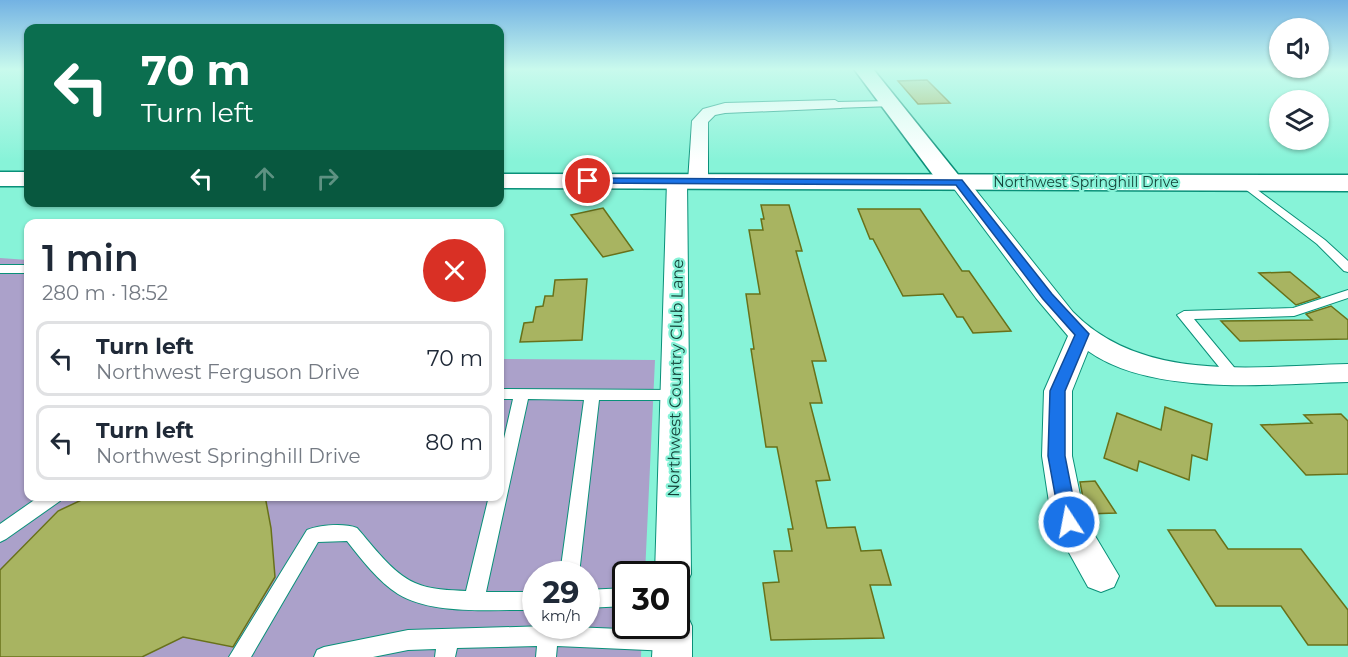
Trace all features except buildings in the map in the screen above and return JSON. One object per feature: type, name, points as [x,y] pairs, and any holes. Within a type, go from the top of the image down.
[{"type":"main road","points":[[887,100],[955,182]]},
{"type":"main road","points":[[0,179],[24,179]]},
{"type":"main road","name":"Northwest Springhill Drive","points":[[504,181],[1348,183]]},
{"type":"street","name":"Northwest Country Club Lane","points":[[673,561],[675,395],[688,181],[700,121],[709,112],[740,107],[835,105]]},
{"type":"street","points":[[955,182],[1047,296],[1082,334],[1101,347],[1130,360],[1162,370],[1196,374],[1348,373]]},
{"type":"street","points":[[1082,334],[1058,391],[1057,456],[1069,522],[1101,576]]},
{"type":"lane","points":[[835,105],[890,104]]},
{"type":"lane","points":[[1244,183],[1321,242],[1348,268]]},
{"type":"lane","points":[[0,269],[24,269]]},
{"type":"lane","points":[[1233,375],[1184,315],[1294,312],[1348,294]]},
{"type":"lane","points":[[504,394],[675,395]]},
{"type":"lane","points":[[504,472],[522,394]]},
{"type":"lane","points":[[572,561],[592,394]]},
{"type":"lane","points":[[0,534],[47,501]]},
{"type":"lane","points":[[474,600],[497,501]]},
{"type":"lane","points":[[239,657],[313,535],[351,533],[372,558],[410,591],[451,599],[522,601]]},
{"type":"lane","points":[[600,638],[672,641]]},
{"type":"lane","points":[[324,657],[408,640],[447,648],[523,639]]},
{"type":"lane","points":[[546,657],[548,639]]},
{"type":"shaded area","points":[[0,258],[24,260],[24,501],[504,501],[504,359],[655,360],[646,561],[612,561],[612,639],[642,639],[641,657],[0,657]]},
{"type":"route","points":[[588,181],[959,182],[1047,296],[1082,334],[1058,391],[1057,456],[1069,522]]}]
